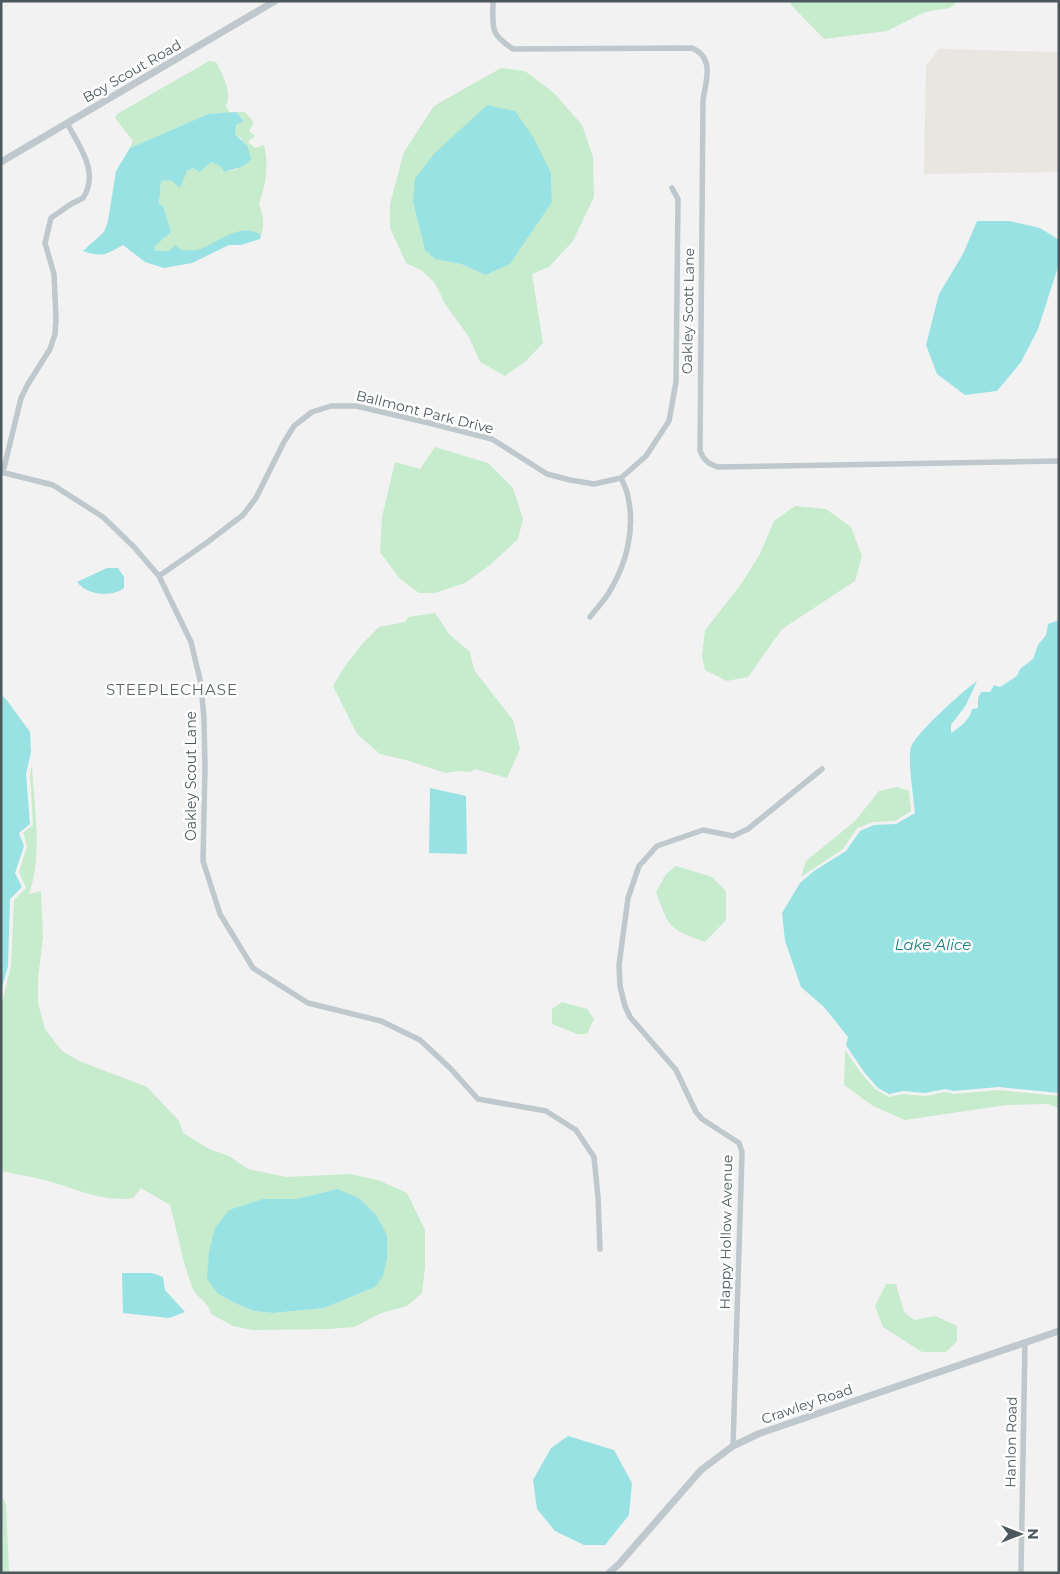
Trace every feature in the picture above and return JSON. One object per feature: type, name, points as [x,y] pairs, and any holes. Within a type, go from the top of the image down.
[{"type":"street","name":"Boy Scout Road","points":[[1,162],[275,1]]},
{"type":"street","name":"Oakley Scott Lane","points":[[493,1],[493,29],[500,40],[513,49],[692,48],[700,52],[706,59],[707,68],[703,100],[700,451],[704,460],[718,467],[1059,461]]},
{"type":"street","name":"Oakley Scout Lane","points":[[67,123],[86,157],[90,172],[90,183],[83,198],[51,218],[44,243],[54,274],[55,334],[50,349],[21,398],[2,472],[53,485],[103,517],[134,547],[159,576],[191,642],[201,684],[205,748],[203,861],[220,914],[254,968],[308,1003],[381,1021],[420,1040],[450,1068],[478,1099],[546,1111],[576,1130],[594,1157],[600,1249]]},
{"type":"street","name":"Ballmont Park Drive","points":[[159,576],[206,544],[243,515],[256,498],[294,426],[312,412],[331,406],[356,406],[429,422],[492,439],[547,474],[570,480],[594,484],[621,478],[646,456],[669,422],[671,412],[676,382],[678,199],[672,188]]},
{"type":"street","points":[[590,617],[611,591],[621,572],[627,551],[630,529],[628,497],[621,478]]},
{"type":"street","name":"Happy Hollow Avenue","points":[[733,1446],[742,1152],[739,1143],[702,1120],[696,1112],[676,1070],[630,1016],[625,1006],[620,986],[619,964],[622,936],[628,898],[639,866],[657,846],[703,830],[733,836],[748,829],[822,769]]},
{"type":"street","name":"Crawley Road","points":[[609,1573],[620,1564],[701,1470],[733,1446],[758,1434],[1059,1331]]},
{"type":"street","name":"Hanlon Road","points":[[1021,1573],[1025,1342]]},
{"type":"shaded area","points":[[939,49],[1059,52],[1059,172],[924,174],[926,66]]},
{"type":"green space","points":[[790,1],[958,1],[950,8],[925,12],[887,31],[824,39],[792,6]]},
{"type":"green space","points":[[209,61],[216,62],[224,78],[228,95],[226,106],[230,113],[208,114],[130,148],[133,141],[115,118],[117,114]]},
{"type":"green space","points":[[501,68],[525,71],[554,93],[582,125],[593,157],[594,197],[573,241],[549,267],[532,274],[543,343],[526,361],[505,376],[480,362],[469,337],[445,304],[435,283],[421,270],[406,263],[390,228],[390,204],[404,152],[434,106]],"holes":[[[551,173],[552,201],[510,264],[486,275],[461,264],[436,259],[425,250],[413,202]]]},
{"type":"green space","points":[[236,112],[245,112],[252,120],[253,124],[249,131],[255,136],[248,142],[255,148],[264,145],[266,152],[265,182],[259,204],[263,219],[261,235],[253,231],[237,232],[199,250],[183,252],[155,251],[154,247],[171,232],[163,205],[159,205],[161,181],[171,180],[193,168],[211,162],[220,166],[224,172],[237,169],[242,139],[235,134],[236,125],[244,121]]},
{"type":"green space","points":[[435,447],[488,463],[513,488],[523,519],[518,539],[490,565],[465,583],[435,593],[419,593],[399,578],[380,552],[382,517],[395,462],[420,469]]},
{"type":"green space","points":[[795,506],[826,509],[851,527],[862,556],[855,581],[782,629],[748,677],[727,681],[705,670],[702,656],[705,630],[739,587],[760,554],[774,521]]},
{"type":"green space","points":[[435,613],[449,634],[470,652],[474,670],[513,720],[520,749],[507,778],[475,769],[470,772],[446,773],[380,754],[357,734],[333,686],[362,644],[379,627],[405,622],[408,617]]},
{"type":"green space","points":[[32,765],[37,847],[36,863],[29,894],[41,891],[43,937],[38,979],[38,1003],[45,1029],[62,1051],[79,1061],[147,1087],[179,1121],[183,1133],[209,1149],[229,1156],[248,1169],[286,1177],[350,1174],[378,1180],[407,1193],[425,1230],[425,1267],[422,1293],[407,1306],[381,1313],[354,1327],[252,1330],[233,1326],[211,1314],[206,1303],[193,1289],[170,1205],[141,1188],[133,1198],[114,1199],[95,1196],[44,1180],[1,1171],[1,1007],[11,966],[14,900],[26,888],[19,872],[27,846],[23,833],[33,825],[30,774]],"holes":[[[337,1189],[375,1287],[324,1308],[273,1313],[254,1311],[218,1294],[263,1199],[297,1199]]]},
{"type":"green space","points":[[897,787],[909,791],[911,811],[895,821],[873,822],[857,828],[843,849],[801,877],[806,861],[855,821],[879,791]]},
{"type":"green space","points":[[676,866],[712,877],[726,891],[726,920],[705,942],[677,930],[672,926],[664,913],[656,892],[666,874]]},
{"type":"green space","points":[[562,1002],[587,1009],[594,1019],[587,1034],[577,1034],[552,1024],[552,1009]]},
{"type":"green space","points":[[845,1050],[875,1089],[889,1097],[903,1094],[926,1096],[945,1092],[954,1094],[999,1090],[1059,1096],[1059,1108],[1048,1104],[1006,1105],[905,1120],[873,1106],[844,1085]]},
{"type":"green space","points":[[886,1284],[896,1284],[904,1312],[914,1320],[935,1316],[957,1326],[957,1341],[946,1352],[922,1352],[883,1327],[875,1306]]},
{"type":"green space","points":[[1,1495],[6,1504],[9,1573],[1,1573]]},
{"type":"water","points":[[487,105],[515,111],[533,137],[551,173],[552,202],[510,264],[486,275],[461,264],[435,259],[425,250],[413,202],[415,178],[435,153]]},
{"type":"water","points":[[236,112],[244,121],[236,125],[235,134],[248,147],[251,159],[242,166],[224,172],[220,166],[211,162],[200,172],[193,168],[187,171],[180,188],[171,180],[161,181],[159,205],[163,205],[171,232],[154,247],[156,251],[169,251],[176,245],[181,250],[199,250],[231,234],[246,231],[261,235],[260,239],[241,245],[229,245],[192,263],[164,268],[145,262],[123,245],[113,251],[100,255],[83,251],[104,232],[108,221],[116,171],[130,148],[208,114]]},
{"type":"water","points":[[977,221],[1009,221],[1040,228],[1059,240],[1058,267],[1038,329],[1021,362],[997,391],[965,395],[937,374],[926,345],[939,294],[963,254]]},
{"type":"water","points":[[107,568],[118,568],[124,577],[124,588],[113,593],[99,594],[87,590],[77,582]]},
{"type":"water","name":"Lake Alice","points":[[1059,620],[1059,1093],[999,1087],[953,1091],[945,1089],[925,1093],[903,1091],[889,1094],[878,1088],[864,1072],[846,1045],[848,1037],[824,1007],[801,987],[785,941],[782,913],[800,883],[814,871],[846,851],[860,831],[874,825],[896,824],[915,813],[910,752],[911,747],[921,732],[977,681],[966,705],[951,725],[951,733],[961,726],[969,717],[972,709],[978,708],[978,698],[981,692],[990,692],[994,685],[1000,687],[1017,676],[1020,669],[1033,659],[1038,645],[1046,635],[1048,624]]},
{"type":"water","points":[[1,695],[30,732],[31,752],[26,774],[30,824],[19,833],[24,846],[15,873],[22,887],[10,899],[8,966],[1,991]]},
{"type":"water","points":[[430,788],[466,796],[467,854],[429,853]]},
{"type":"water","points":[[337,1189],[359,1198],[376,1215],[387,1235],[387,1259],[383,1276],[375,1287],[324,1308],[273,1313],[254,1311],[218,1294],[207,1279],[209,1252],[215,1228],[229,1210],[263,1199],[297,1199]]},
{"type":"water","points":[[122,1273],[152,1273],[163,1277],[165,1290],[185,1312],[169,1318],[123,1313]]},
{"type":"water","points":[[568,1436],[614,1450],[632,1483],[629,1515],[605,1545],[584,1545],[555,1531],[537,1509],[533,1480],[551,1448]]},
{"type":"district","name":"STEEPLECHASE","points":[[172,689]]}]
